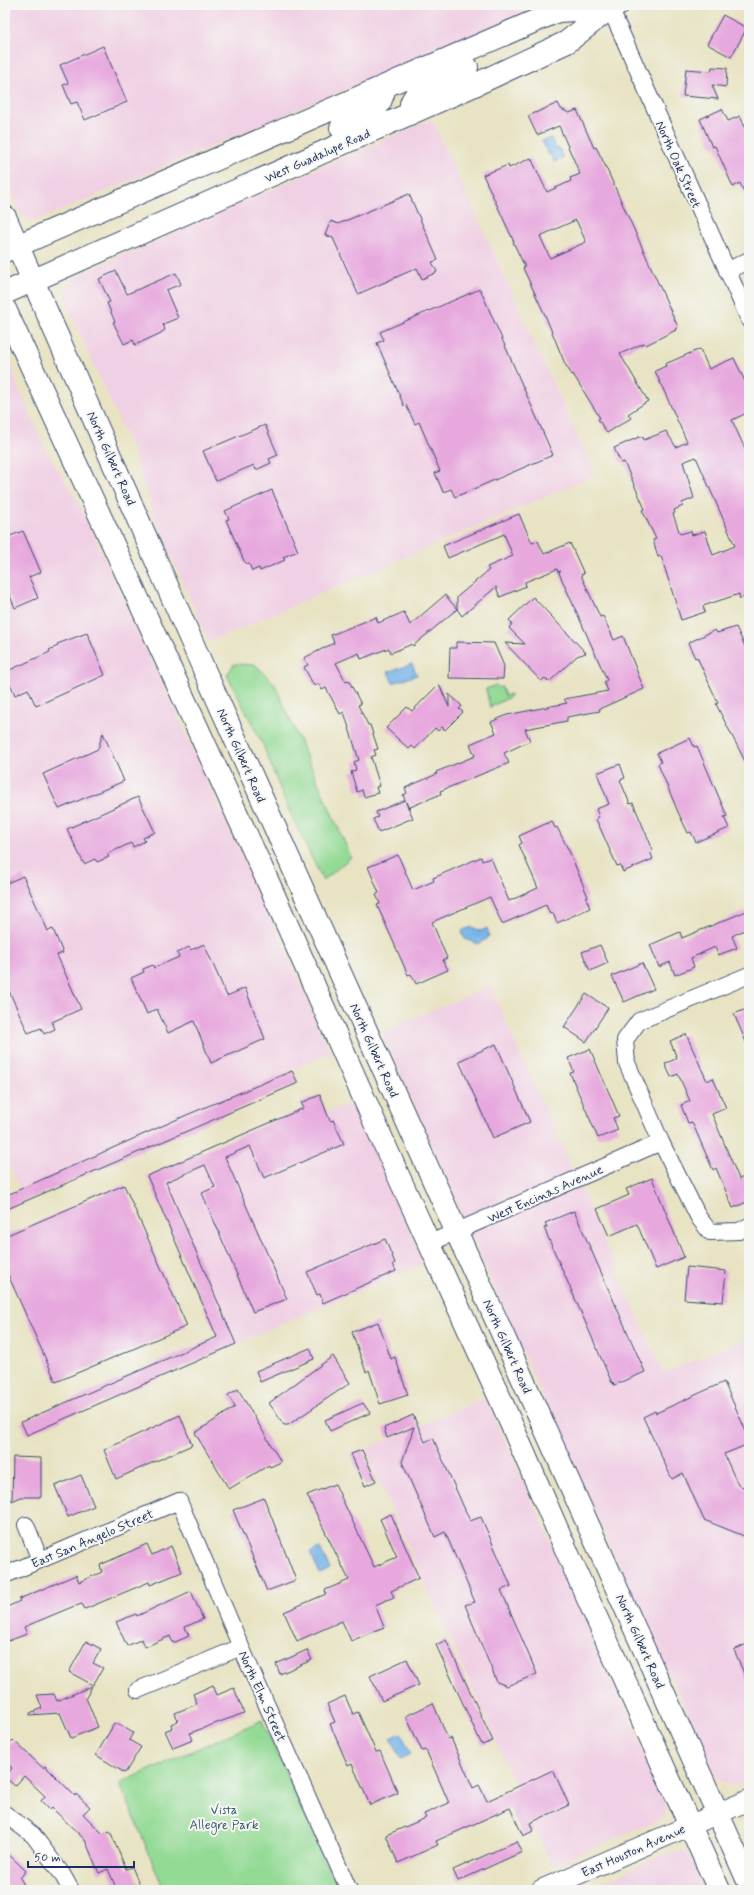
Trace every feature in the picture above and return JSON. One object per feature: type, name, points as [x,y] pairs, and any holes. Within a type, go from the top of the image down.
[{"type":"main road","points":[[11,248],[558,11],[614,7]]},
{"type":"main road","name":"West Guadalupe Road","points":[[18,287],[567,42],[614,7]]},
{"type":"main road","points":[[410,113],[411,102],[417,93],[445,76],[482,60],[494,49],[505,34]]},
{"type":"main road","points":[[311,157],[313,145],[322,136],[365,118],[376,109],[383,100],[385,86]]},
{"type":"main road","name":"North Gilbert Road","points":[[5,217],[18,287],[205,672],[525,1384],[704,1819],[719,1890]]},
{"type":"main road","name":"North Gilbert Road","points":[[5,309],[269,884],[398,1175],[499,1396],[578,1577],[704,1819],[749,1883]]},
{"type":"main road","points":[[269,884],[282,886],[290,893],[313,943],[317,947],[328,946]]},
{"type":"main road","points":[[499,1396],[525,1384]]},
{"type":"street","name":"North Oak Street","points":[[614,7],[749,319]]},
{"type":"street","points":[[727,271],[749,260]]},
{"type":"street","points":[[749,975],[639,1022],[625,1040],[627,1063],[661,1142],[698,1218],[710,1232],[739,1231],[749,1226]]},
{"type":"street","name":"West Encinas Avenue","points":[[430,1243],[661,1142]]},
{"type":"street","name":"East San Angelo Street","points":[[5,1575],[179,1501]]},
{"type":"street","name":"North Elm Street","points":[[179,1501],[241,1647],[349,1890]]},
{"type":"street","points":[[26,1525],[40,1560]]},
{"type":"street","points":[[138,1690],[241,1647]]},
{"type":"street","name":"East Houston Avenue","points":[[541,1890],[749,1800]]},
{"type":"street","points":[[5,1814],[33,1835],[62,1874],[71,1890]]},
{"type":"shaded area","points":[[5,5],[543,5],[38,220],[26,219],[18,211],[5,165]]},
{"type":"shaded area","points":[[432,119],[595,475],[209,642],[154,517],[132,449],[68,308],[65,299],[65,289],[76,276]]},
{"type":"shaded area","points":[[5,339],[17,384],[49,456],[78,501],[290,960],[330,1053],[20,1189],[5,1156]]},
{"type":"shaded area","points":[[490,986],[663,1373],[749,1338],[749,1781],[742,1784],[731,1786],[717,1778],[553,1421],[382,1032]]},
{"type":"shaded area","points":[[352,1102],[424,1263],[236,1344],[166,1182]]},
{"type":"shaded area","points":[[486,1398],[666,1799],[666,1809],[664,1815],[660,1819],[552,1866],[365,1449]]},
{"type":"shaded area","points":[[673,1851],[686,1852],[690,1855],[707,1890],[585,1890]]},
{"type":"green space","points":[[234,664],[256,665],[274,683],[351,857],[323,881],[286,804],[263,745],[227,675]]},
{"type":"green space","points":[[496,685],[499,688],[501,686],[505,696],[510,694],[510,697],[490,707],[486,689]]},
{"type":"green space","name":"Vista Allegre Park","points":[[262,1720],[338,1890],[164,1890],[120,1783]]},
{"type":"water","points":[[551,138],[556,149],[559,148],[563,158],[554,162],[551,155],[548,154],[542,141]]},
{"type":"water","points":[[412,664],[417,675],[393,683],[388,672]]},
{"type":"water","points":[[472,927],[481,931],[487,928],[489,935],[487,939],[478,944],[465,939],[462,932],[463,930]]},
{"type":"water","points":[[320,1548],[330,1569],[320,1574],[310,1552]]},
{"type":"water","points":[[401,1733],[411,1754],[401,1759],[391,1738]]},
{"type":"building","points":[[723,15],[747,28],[731,57],[707,44]]},
{"type":"building","points":[[103,46],[127,102],[85,120],[77,102],[71,104],[63,85],[68,83],[60,65]]},
{"type":"building","points":[[712,67],[727,68],[726,87],[712,85],[718,99],[683,96],[686,69],[711,71]]},
{"type":"building","points":[[558,103],[561,109],[569,113],[577,110],[594,148],[596,147],[604,163],[678,327],[675,329],[676,330],[646,345],[644,343],[620,354],[648,401],[628,414],[631,418],[607,433],[598,419],[600,418],[573,374],[572,375],[565,364],[545,315],[523,268],[525,267],[483,175],[508,165],[509,168],[531,158],[547,192],[571,181],[570,178],[580,174],[559,126],[537,135],[528,116]],"holes":[[[576,220],[586,242],[550,258],[540,236]]]},
{"type":"building","points":[[722,109],[728,121],[740,116],[749,136],[749,203],[740,183],[733,187],[715,146],[712,147],[700,119]]},
{"type":"building","points":[[409,194],[438,260],[432,262],[437,272],[422,279],[417,268],[358,294],[333,238],[325,235],[331,221],[338,224]]},
{"type":"building","points":[[116,271],[127,294],[176,273],[181,284],[166,290],[178,318],[163,324],[165,330],[159,334],[135,345],[133,340],[124,344],[113,322],[115,322],[107,303],[110,302],[99,279]]},
{"type":"building","points":[[480,289],[553,455],[455,497],[451,489],[443,492],[435,473],[440,471],[419,422],[415,424],[406,405],[404,406],[377,343],[384,340],[380,332]]},
{"type":"building","points":[[700,349],[709,369],[734,358],[749,390],[749,412],[732,420],[749,458],[749,595],[740,599],[739,594],[703,606],[705,612],[681,620],[661,556],[658,557],[653,540],[656,539],[642,510],[645,509],[624,462],[621,463],[614,448],[639,437],[643,437],[644,440],[666,431],[676,447],[687,442],[655,371],[666,366],[665,364]],"holes":[[[696,457],[735,546],[713,555],[705,531],[692,535],[691,531],[680,534],[673,514],[675,513],[674,510],[683,506],[682,503],[694,498],[683,462]]]},
{"type":"building","points":[[265,425],[278,455],[269,459],[271,463],[256,470],[254,465],[216,481],[203,451]]},
{"type":"building","points":[[272,490],[298,551],[283,557],[285,560],[260,571],[259,568],[252,571],[249,564],[244,561],[226,520],[229,519],[225,511]]},
{"type":"building","points":[[519,514],[532,543],[538,541],[544,554],[570,543],[584,574],[581,575],[600,617],[603,616],[614,640],[623,636],[644,689],[599,709],[600,711],[567,717],[567,721],[525,729],[530,741],[504,753],[509,763],[440,791],[441,794],[408,808],[403,795],[407,793],[405,788],[437,774],[436,772],[475,756],[470,744],[496,733],[491,722],[507,715],[567,703],[564,699],[608,691],[604,682],[607,680],[559,573],[561,571],[558,572],[557,569],[525,582],[526,586],[500,597],[496,587],[462,616],[457,609],[457,597],[489,570],[487,567],[513,556],[504,534],[448,558],[443,546]]},
{"type":"building","points":[[23,531],[41,572],[29,577],[38,598],[15,608],[5,584],[5,538]]},
{"type":"building","points":[[445,595],[457,609],[413,646],[412,644],[391,653],[389,648],[361,659],[359,653],[336,663],[346,682],[349,681],[361,704],[358,705],[368,725],[370,725],[378,749],[374,750],[376,755],[371,757],[380,786],[376,787],[378,793],[364,797],[362,790],[357,792],[351,772],[356,770],[354,762],[359,760],[344,712],[340,714],[326,688],[322,690],[319,684],[314,686],[304,667],[308,665],[304,658],[334,643],[331,635],[376,617],[378,623],[404,612],[410,625]]},
{"type":"building","points":[[533,597],[586,653],[577,656],[549,682],[545,678],[541,681],[505,643],[525,644],[509,628],[512,624],[509,620]]},
{"type":"building","points":[[736,627],[749,655],[749,769],[716,704],[718,703],[697,657],[695,658],[688,643],[715,630],[717,633]]},
{"type":"building","points":[[87,633],[105,675],[36,706],[28,689],[15,695],[5,672],[50,652],[49,650],[58,646],[57,644]]},
{"type":"building","points":[[456,642],[494,643],[504,666],[503,679],[449,678],[450,648],[456,648]]},
{"type":"building","points":[[439,684],[449,707],[449,694],[462,706],[459,709],[463,712],[445,730],[442,727],[438,731],[435,728],[415,749],[412,746],[409,749],[386,728],[407,707],[412,711]]},
{"type":"building","points":[[103,733],[124,781],[59,809],[43,774],[98,749]]},
{"type":"building","points":[[690,738],[694,747],[697,746],[727,816],[724,817],[729,828],[696,842],[691,832],[688,833],[678,812],[658,764],[661,762],[657,753]]},
{"type":"building","points":[[620,764],[625,778],[620,780],[630,804],[633,803],[653,850],[650,851],[653,859],[623,872],[620,865],[617,866],[596,819],[599,817],[596,809],[609,804],[597,773]]},
{"type":"building","points":[[138,797],[155,832],[143,838],[145,841],[133,847],[131,843],[107,854],[109,857],[97,862],[95,859],[84,864],[67,829]]},
{"type":"building","points":[[405,800],[413,818],[379,832],[373,819],[378,817],[376,812]]},
{"type":"building","points":[[552,821],[555,828],[557,827],[570,853],[588,897],[586,898],[590,908],[557,923],[553,913],[550,914],[546,905],[502,924],[490,897],[432,922],[447,958],[443,960],[448,970],[416,984],[411,974],[408,975],[377,905],[380,904],[376,894],[379,893],[368,867],[398,855],[413,890],[434,881],[433,878],[481,857],[482,861],[491,858],[509,901],[538,888],[519,845],[522,843],[519,836]]},
{"type":"building","points":[[23,876],[48,931],[53,929],[63,953],[57,955],[81,1009],[52,1022],[55,1029],[44,1034],[41,1028],[28,1033],[5,982],[5,884]]},
{"type":"building","points":[[749,910],[749,928],[732,936],[737,948],[718,955],[715,947],[691,958],[694,967],[675,975],[670,962],[659,967],[650,945],[680,932],[682,938]]},
{"type":"building","points":[[204,944],[227,996],[245,988],[265,1039],[211,1063],[194,1021],[168,1033],[157,1009],[147,1014],[131,978],[144,972],[143,969],[153,965],[154,968],[179,957],[177,953],[189,947],[191,950]]},
{"type":"building","points":[[600,945],[608,963],[590,971],[582,952]]},
{"type":"building","points":[[642,963],[654,989],[624,1002],[612,976]]},
{"type":"building","points":[[586,994],[608,1008],[586,1042],[564,1027]]},
{"type":"building","points":[[749,1008],[749,1049],[734,1014]]},
{"type":"building","points":[[686,1034],[707,1081],[713,1078],[726,1108],[712,1114],[739,1179],[749,1175],[749,1201],[733,1208],[716,1168],[713,1170],[692,1122],[688,1123],[681,1105],[690,1101],[678,1074],[671,1077],[665,1064],[677,1058],[670,1041]]},
{"type":"building","points":[[496,1044],[530,1122],[493,1138],[459,1061]]},
{"type":"building","points":[[590,1049],[619,1116],[613,1118],[618,1130],[598,1138],[570,1073],[574,1072],[568,1058]]},
{"type":"building","points":[[292,1071],[298,1083],[5,1210],[5,1196],[189,1114]]},
{"type":"building","points":[[320,1095],[330,1121],[333,1120],[344,1144],[264,1178],[250,1146],[225,1157],[287,1299],[253,1312],[202,1193],[215,1187],[205,1165],[166,1182],[236,1344],[27,1435],[21,1422],[217,1337],[147,1176],[304,1108],[301,1103]]},
{"type":"building","points":[[652,1178],[684,1257],[656,1269],[637,1224],[609,1236],[597,1209],[629,1195],[626,1189]]},
{"type":"building","points":[[124,1185],[187,1326],[56,1382],[5,1268],[5,1236]]},
{"type":"building","points":[[574,1211],[645,1372],[614,1385],[544,1228],[547,1227],[545,1223]]},
{"type":"building","points":[[385,1239],[395,1263],[393,1264],[396,1271],[323,1303],[320,1294],[317,1295],[307,1272]]},
{"type":"building","points":[[687,1267],[726,1271],[723,1302],[684,1299]]},
{"type":"building","points":[[378,1322],[391,1359],[395,1357],[408,1395],[380,1404],[369,1370],[366,1372],[352,1332]]},
{"type":"building","points":[[310,1348],[314,1359],[260,1382],[256,1371]]},
{"type":"building","points":[[333,1356],[350,1383],[288,1425],[284,1425],[269,1403]]},
{"type":"building","points":[[724,1382],[749,1438],[749,1444],[724,1454],[738,1485],[749,1489],[749,1538],[704,1520],[683,1473],[672,1479],[643,1417],[655,1411],[656,1413]]},
{"type":"building","points":[[238,1389],[281,1462],[270,1467],[269,1465],[229,1489],[195,1433],[235,1407],[228,1395]]},
{"type":"building","points":[[363,1403],[370,1413],[330,1431],[325,1420]]},
{"type":"building","points":[[180,1415],[192,1445],[116,1479],[104,1450]]},
{"type":"building","points":[[413,1415],[425,1442],[433,1438],[470,1521],[481,1517],[511,1586],[501,1590],[537,1674],[507,1686],[497,1682],[465,1605],[475,1602],[445,1532],[435,1537],[402,1462],[414,1427],[387,1438],[384,1428]]},
{"type":"building","points":[[362,1450],[376,1481],[365,1486],[351,1454]]},
{"type":"building","points":[[13,1457],[41,1458],[41,1497],[21,1497],[12,1501]]},
{"type":"building","points":[[81,1475],[94,1506],[68,1517],[55,1486]]},
{"type":"building","points":[[335,1484],[374,1567],[397,1557],[380,1519],[391,1514],[419,1578],[391,1591],[394,1597],[375,1605],[384,1627],[351,1641],[342,1621],[297,1641],[284,1612],[326,1594],[325,1590],[349,1580],[307,1495]]},
{"type":"building","points":[[264,1498],[296,1580],[267,1591],[233,1510]]},
{"type":"building","points":[[147,1544],[152,1555],[171,1546],[182,1572],[150,1585],[149,1582],[85,1609],[82,1604],[72,1607],[24,1627],[27,1634],[8,1641],[5,1633],[5,1608],[20,1601],[19,1599],[76,1575],[79,1582],[102,1572],[100,1565]]},
{"type":"building","points":[[191,1591],[203,1619],[185,1627],[189,1636],[173,1643],[170,1636],[145,1647],[142,1639],[127,1646],[116,1622],[136,1614],[137,1616]]},
{"type":"building","points":[[446,1640],[493,1741],[482,1745],[436,1645]]},
{"type":"building","points":[[86,1641],[101,1649],[93,1663],[103,1668],[93,1685],[69,1672]]},
{"type":"building","points":[[749,1643],[749,1685],[734,1650]]},
{"type":"building","points":[[307,1650],[312,1660],[280,1674],[276,1664]]},
{"type":"building","points":[[407,1659],[419,1685],[382,1701],[370,1676]]},
{"type":"building","points":[[213,1685],[217,1695],[234,1688],[244,1713],[190,1733],[193,1740],[173,1748],[165,1731],[172,1728],[171,1724],[178,1721],[175,1713],[197,1704],[193,1694]]},
{"type":"building","points":[[92,1686],[86,1698],[98,1727],[71,1738],[60,1713],[30,1715],[30,1713],[42,1708],[37,1695],[54,1694],[57,1701]]},
{"type":"building","points":[[345,1696],[353,1714],[358,1712],[376,1752],[380,1751],[398,1793],[370,1805],[352,1764],[348,1766],[330,1724],[335,1722],[327,1704]]},
{"type":"building","points":[[433,1703],[448,1739],[451,1738],[473,1788],[479,1785],[487,1801],[553,1770],[569,1805],[530,1823],[533,1831],[523,1836],[510,1808],[436,1841],[438,1845],[398,1863],[386,1835],[426,1818],[424,1814],[449,1803],[426,1750],[422,1751],[406,1716]]},
{"type":"building","points":[[114,1724],[119,1724],[133,1733],[129,1740],[141,1747],[125,1773],[96,1755]]},
{"type":"building","points":[[13,1740],[43,1768],[45,1766],[75,1796],[76,1794],[90,1807],[83,1814],[103,1834],[110,1831],[126,1869],[132,1867],[142,1890],[117,1890],[108,1869],[99,1873],[85,1840],[52,1808],[50,1810],[41,1801],[45,1796],[24,1776],[15,1786],[5,1777],[12,1768],[5,1761],[5,1748]]},
{"type":"building","points":[[517,1841],[522,1852],[458,1881],[453,1870]]},
{"type":"building","points":[[5,1851],[26,1871],[20,1878],[27,1890],[9,1890],[5,1886]]}]
